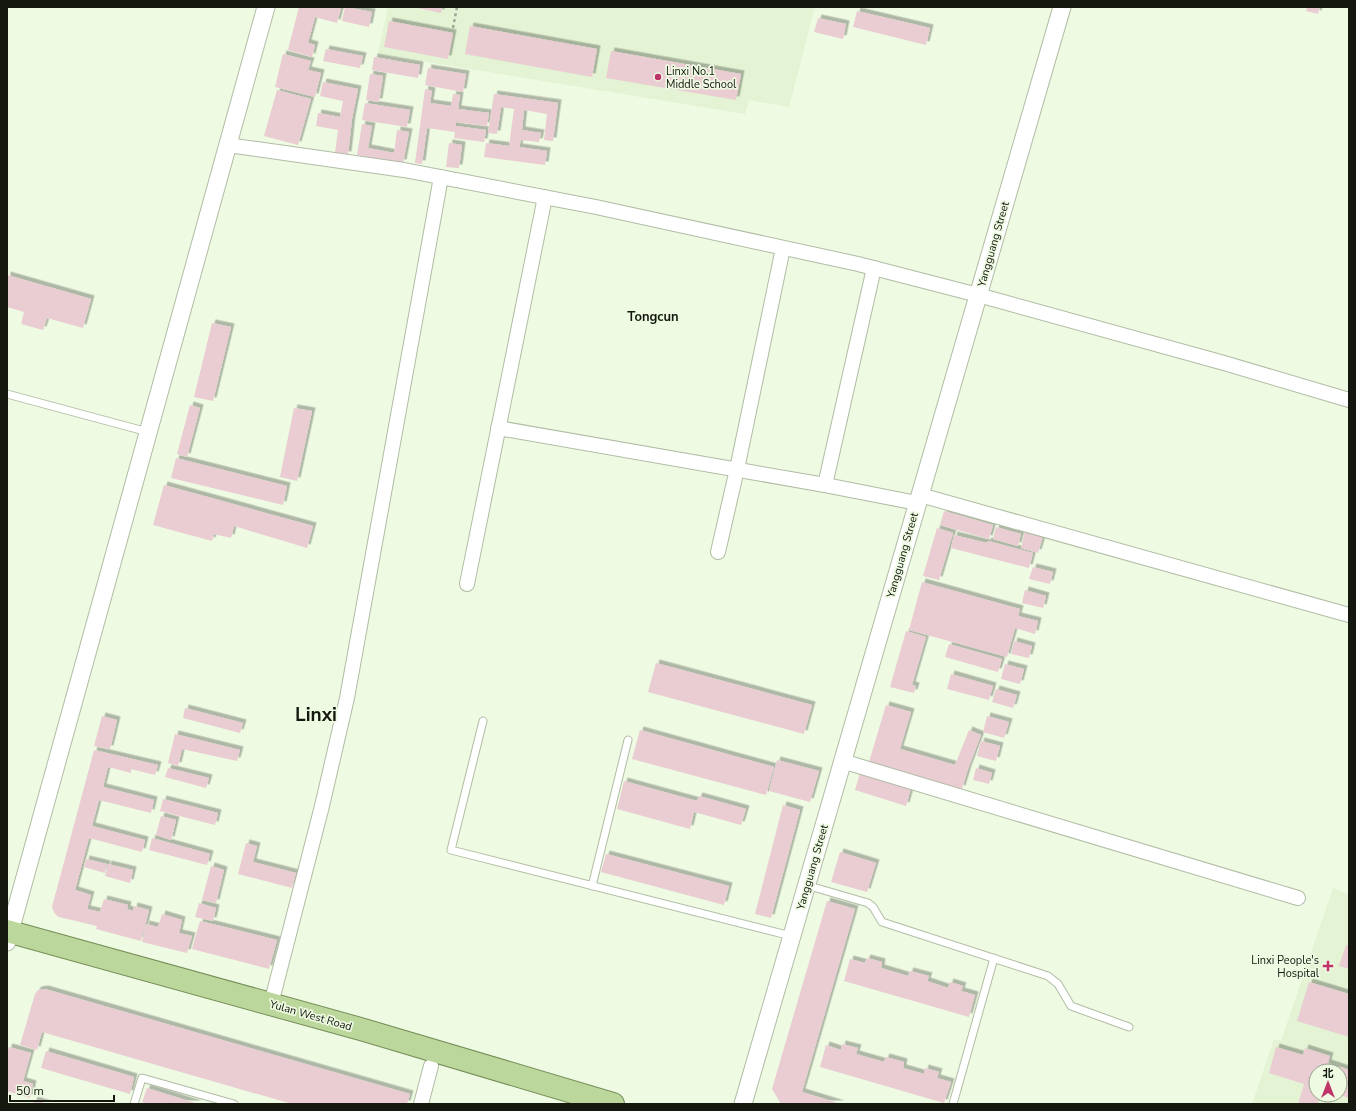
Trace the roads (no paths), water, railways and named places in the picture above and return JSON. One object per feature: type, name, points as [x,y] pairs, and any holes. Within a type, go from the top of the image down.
[{"type":"highway","name":"Yulan West Road","points":[[8,938],[271,1004],[613,1104]]},
{"type":"highway","name":"Yulan West Road","points":[[8,938],[561,1104]]},
{"type":"street","points":[[8,938],[266,7]]},
{"type":"street","name":"Yangguang Street","points":[[742,1104],[1062,7]]},
{"type":"street","points":[[228,145],[404,170],[441,177],[596,207],[874,268],[1224,363],[1349,400]]},
{"type":"street","points":[[271,1004],[322,806],[347,698],[441,177]]},
{"type":"street","points":[[467,584],[546,197]]},
{"type":"street","points":[[718,552],[737,470],[783,248]]},
{"type":"street","points":[[825,485],[874,268]]},
{"type":"street","points":[[498,428],[825,485],[918,499],[1349,615]]},
{"type":"street","points":[[842,761],[1298,898]]},
{"type":"street","points":[[421,1104],[432,1066]]},
{"type":"lane","points":[[7,394],[148,432]]},
{"type":"lane","points":[[483,721],[451,850],[791,936]]},
{"type":"lane","points":[[592,886],[628,740]]},
{"type":"lane","points":[[806,885],[868,903],[873,907],[882,922],[1048,976],[1058,984],[1071,1006],[1129,1027]]},
{"type":"lane","points":[[953,1104],[994,958]]},
{"type":"lane","points":[[134,1104],[142,1078],[234,1104]]},
{"type":"place","name":"Linxi No.1 Middle School","points":[[658,77]]},
{"type":"place","name":"Linxi People's Hospital","points":[[1328,966]]},
{"type":"district","name":"Tongcun","points":[[653,316]]},
{"type":"district","name":"Linxi","points":[[316,714]]}]
